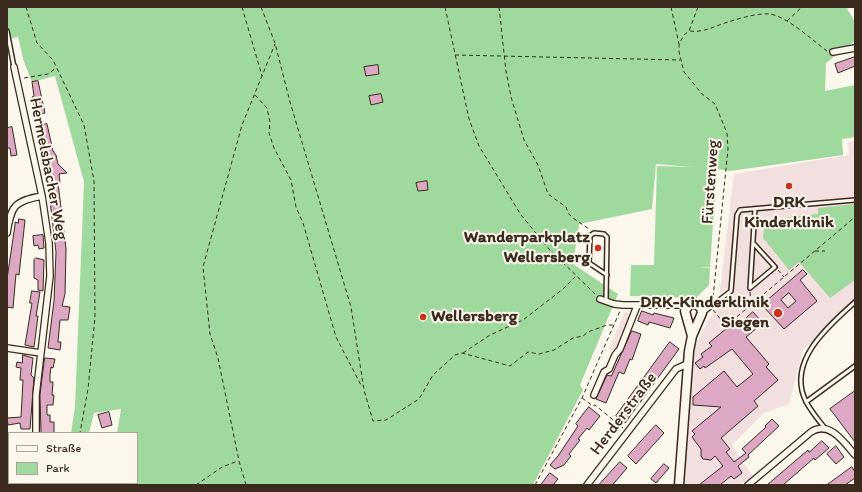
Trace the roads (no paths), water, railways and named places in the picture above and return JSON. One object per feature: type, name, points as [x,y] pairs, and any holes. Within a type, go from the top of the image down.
[{"type":"street","points":[[834,52],[855,48]]},
{"type":"street","name":"Hermelsbacher Weg","points":[[14,67],[42,196],[49,244],[50,276],[36,395],[36,432]]},
{"type":"street","points":[[7,233],[9,216],[15,206],[20,201],[42,196]]},
{"type":"street","points":[[600,299],[623,305],[680,305],[686,308]]},
{"type":"street","points":[[679,485],[687,364],[692,336],[702,313],[701,308],[695,303],[686,308],[685,314],[692,336]]},
{"type":"street","points":[[594,395],[604,372],[609,369],[615,355],[620,350],[638,306]]},
{"type":"street","points":[[7,348],[41,353]]},
{"type":"street","name":"Herderstraße","points":[[587,485],[676,369],[687,364]]},
{"type":"street","points":[[748,485],[811,432],[824,427],[834,433],[855,455]]},
{"type":"lane","name":"Hermelsbacher Weg","points":[[7,31],[14,67]]},
{"type":"lane","points":[[702,313],[731,291],[738,212],[743,209],[855,200]]},
{"type":"lane","points":[[754,244],[774,267],[750,288],[754,244],[755,209]]},
{"type":"lane","points":[[606,275],[589,263],[590,236],[594,233],[604,234],[607,237],[606,301]]},
{"type":"lane","points":[[824,427],[806,402],[803,395],[801,380],[809,351],[824,331],[855,302]]},
{"type":"lane","points":[[806,402],[855,366]]},
{"type":"place","name":"DRK Kinderklinik","points":[[789,186]]},
{"type":"place","name":"Wanderparkplatz Wellersberg","points":[[598,248]]},
{"type":"place","name":"DRK-Kinderklinik Siegen","points":[[778,313]]},
{"type":"place","name":"Wellersberg","points":[[423,317]]}]
